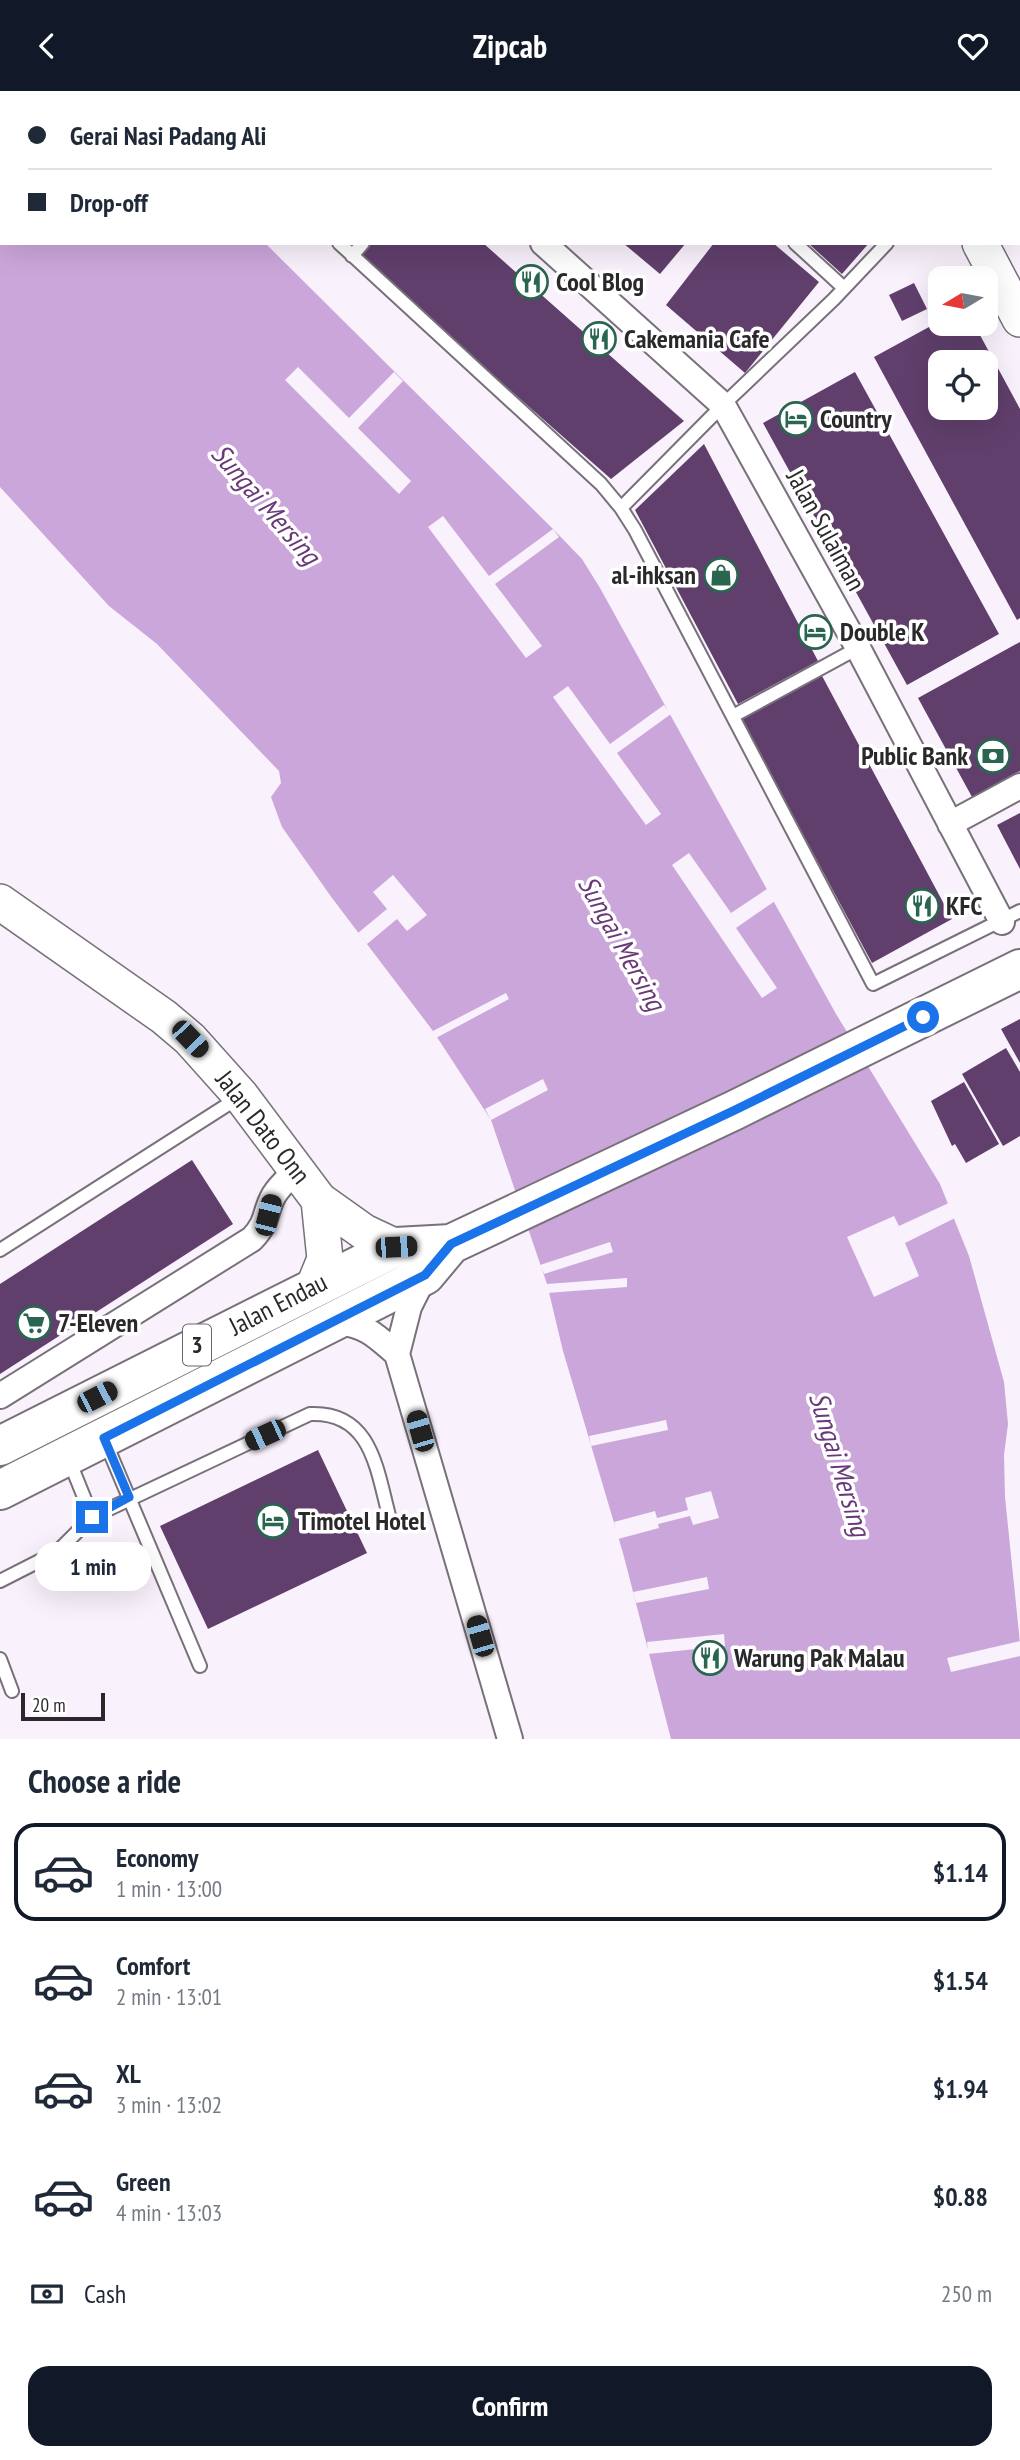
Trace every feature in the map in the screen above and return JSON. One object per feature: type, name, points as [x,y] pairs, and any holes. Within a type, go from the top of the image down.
[{"type":"highway","name":"Jalan Endau","points":[[0,1446],[396,1247],[451,1244],[735,1110],[1007,975]]},
{"type":"highway","name":"Jalan Endau","points":[[0,1490],[425,1275],[451,1244]]},
{"type":"main road","points":[[981,245],[1020,319]]},
{"type":"main road","name":"Jalan Dato Onn","points":[[0,902],[164,1017],[190,1039],[241,1096],[319,1200],[325,1259],[314,1286]]},
{"type":"main road","points":[[319,1200],[364,1232],[396,1247]]},
{"type":"street","name":"Jalan Sulaiman","points":[[545,245],[723,405],[858,648],[950,824],[1011,916]]},
{"type":"street","points":[[950,824],[1020,786]]},
{"type":"street","points":[[0,1396],[252,1239],[262,1229],[272,1198],[297,1170]]},
{"type":"street","points":[[425,1275],[409,1307],[397,1354],[510,1739]]},
{"type":"street","points":[[336,1321],[359,1325],[374,1333],[397,1354]]},
{"type":"lane","points":[[341,245],[601,484],[621,508],[873,984],[1011,916]]},
{"type":"lane","points":[[352,256],[361,245]]},
{"type":"lane","points":[[797,245],[844,288]]},
{"type":"lane","points":[[621,508],[885,245]]},
{"type":"lane","points":[[733,716],[858,648]]},
{"type":"lane","points":[[0,1250],[241,1096]]},
{"type":"lane","points":[[0,1581],[57,1552],[92,1517],[129,1497],[310,1414],[338,1416],[358,1430],[371,1452],[391,1523]]},
{"type":"lane","points":[[104,1438],[200,1666]]},
{"type":"lane","points":[[68,1457],[92,1517]]},
{"type":"lane","points":[[0,1659],[12,1692]]},
{"type":"water","name":"Sungai Mersing","points":[[0,245],[267,245],[582,559],[836,1014],[940,1184],[969,1256],[1004,1382],[1008,1424],[1004,1455],[1005,1497],[1020,1643],[1020,1739],[671,1739],[623,1553],[563,1351],[547,1284],[491,1120],[433,1031],[282,827],[271,797],[281,783],[279,771],[157,644],[109,606],[0,487]]},
{"type":"pier","points":[[298,367],[349,418],[394,372],[403,381],[358,428],[411,481],[399,494],[285,380]]},
{"type":"pier","points":[[443,516],[489,576],[553,529],[559,537],[495,584],[542,646],[526,658],[428,527]]},
{"type":"pier","points":[[568,686],[610,744],[664,705],[671,714],[617,753],[661,814],[646,825],[553,697]]},
{"type":"pier","points":[[689,853],[731,913],[767,889],[775,901],[736,928],[777,988],[762,998],[672,865]]},
{"type":"pier","points":[[393,875],[427,915],[407,931],[397,919],[367,944],[358,933],[387,909],[373,892]]},
{"type":"pier","points":[[506,993],[509,999],[436,1038],[433,1031]]},
{"type":"pier","points":[[543,1079],[548,1090],[491,1120],[485,1109]]},
{"type":"pier","points":[[951,1202],[957,1217],[905,1243],[919,1276],[874,1297],[847,1237],[894,1216],[899,1226]]},
{"type":"pier","points":[[610,1242],[613,1252],[544,1274],[540,1265]]},
{"type":"pier","points":[[627,1278],[627,1287],[547,1293],[547,1284]]},
{"type":"pier","points":[[666,1420],[668,1430],[591,1446],[589,1436]]},
{"type":"pier","points":[[711,1491],[719,1518],[693,1525],[690,1516],[658,1524],[659,1528],[618,1539],[614,1522],[655,1511],[657,1518],[688,1510],[685,1498]]},
{"type":"pier","points":[[707,1577],[709,1589],[636,1603],[633,1592]]},
{"type":"pier","points":[[724,1634],[725,1646],[648,1654],[647,1642]]},
{"type":"pier","points":[[1020,1641],[1020,1656],[951,1672],[947,1658]]},
{"type":"building","points":[[369,245],[485,245],[684,421],[611,479],[359,257]]},
{"type":"building","points":[[625,245],[684,245],[660,274]]},
{"type":"building","points":[[712,245],[775,245],[819,282],[745,373],[666,305]]},
{"type":"building","points":[[810,245],[867,245],[842,274]]},
{"type":"building","points":[[914,283],[927,309],[902,321],[889,295]]},
{"type":"building","points":[[928,328],[928,336],[980,336],[988,350],[928,350],[928,420],[998,420],[998,368],[1020,409],[1020,618],[1017,620],[874,357]]},
{"type":"building","points":[[855,372],[999,634],[907,685],[763,423]]},
{"type":"building","points":[[704,444],[818,661],[738,704],[635,510]]},
{"type":"building","points":[[1020,642],[1020,771],[972,797],[918,698]]},
{"type":"building","points":[[821,674],[952,919],[872,963],[740,717]]},
{"type":"building","points":[[1020,813],[1020,869],[997,825]]},
{"type":"building","points":[[1020,1019],[1020,1063],[1001,1029]]},
{"type":"building","points":[[1006,1048],[1020,1072],[1020,1136],[1003,1146],[962,1074]]},
{"type":"building","points":[[964,1082],[999,1144],[966,1163],[955,1144],[952,1146],[931,1101]]},
{"type":"building","points":[[192,1160],[233,1224],[0,1374],[0,1284]]},
{"type":"building","points":[[318,1450],[367,1553],[208,1629],[160,1526]]},
{"type":"place","name":"Cool Blog","points":[[531,282]]},
{"type":"place","name":"Cakemania Cafe","points":[[599,339]]},
{"type":"place","name":"Country","points":[[796,419]]},
{"type":"place","name":"al-ihksan","points":[[721,575]]},
{"type":"place","name":"Double K","points":[[815,632]]},
{"type":"place","name":"Public Bank","points":[[993,756]]},
{"type":"place","name":"KFC","points":[[922,906]]},
{"type":"place","name":"7-Eleven","points":[[34,1323]]},
{"type":"place","name":"Timotel Hotel","points":[[273,1521]]},
{"type":"place","name":"Warung Pak Malau","points":[[710,1658]]},
{"type":"route","points":[[92,1517],[129,1497],[104,1438],[425,1275],[451,1244],[735,1110],[923,1017]]}]
